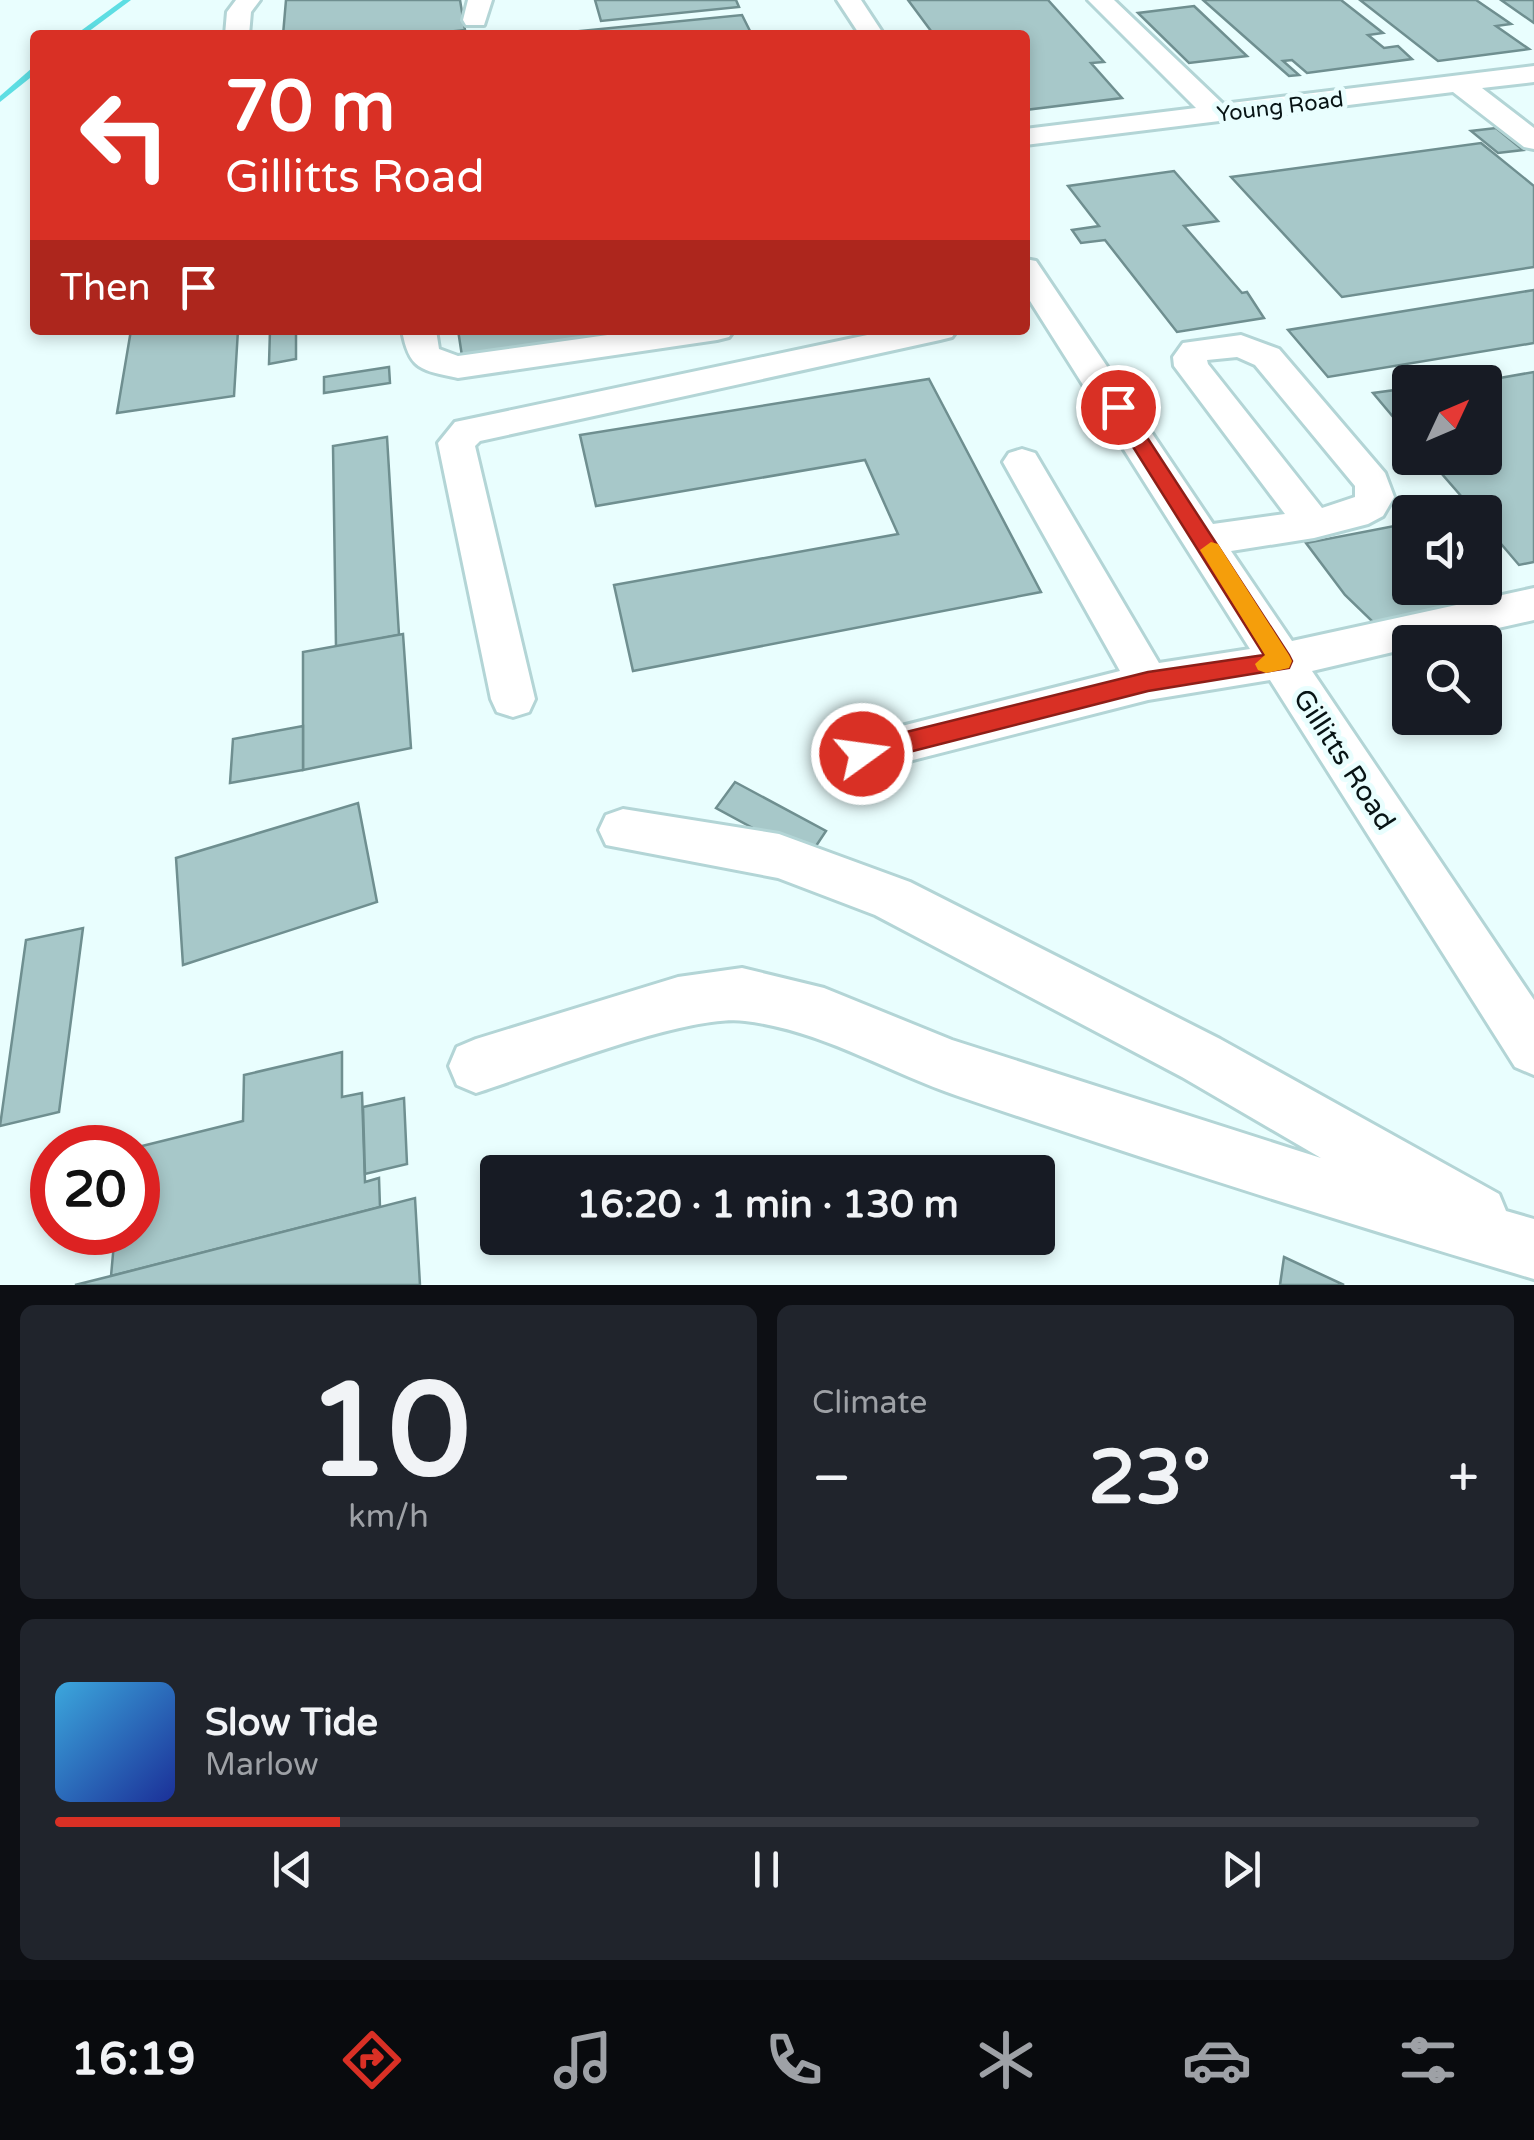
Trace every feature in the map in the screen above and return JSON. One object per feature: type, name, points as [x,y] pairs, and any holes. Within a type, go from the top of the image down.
[{"type":"lane","points":[[237,30],[239,12],[248,0]]},
{"type":"lane","points":[[849,0],[869,30]]},
{"type":"lane","points":[[1100,0],[1218,114]]},
{"type":"lane","name":"Young Road","points":[[1030,135],[1534,74]]},
{"type":"lane","points":[[1458,83],[1534,141]]},
{"type":"lane","name":"Gillitts Road","points":[[1033,292],[1205,540],[1534,1048]]},
{"type":"lane","points":[[420,335],[423,353],[433,362],[458,367],[683,335]]},
{"type":"lane","points":[[513,699],[456,443],[468,431],[917,335]]},
{"type":"lane","points":[[1205,540],[1312,522],[1364,510],[1374,502],[1376,492],[1372,482],[1267,356],[1240,346],[1196,351],[1190,357],[1191,366],[1312,522]]},
{"type":"lane","points":[[1022,462],[1148,682]]},
{"type":"lane","points":[[862,754],[1148,682],[1281,661],[1534,604]]},
{"type":"lane","points":[[624,830],[780,856],[892,898],[1201,1058],[1534,1248]]},
{"type":"lane","points":[[476,1066],[678,1003],[742,994],[824,1014],[952,1067],[1311,1184],[1534,1248]]},
{"type":"building","points":[[286,0],[460,0],[465,30],[283,30]]},
{"type":"building","points":[[595,0],[736,0],[739,7],[601,21]]},
{"type":"building","points":[[908,0],[1048,0],[1104,62],[1091,63],[1122,98],[1030,109],[1030,30],[930,30]]},
{"type":"building","points":[[1203,0],[1341,0],[1383,33],[1368,35],[1384,48],[1398,46],[1412,59],[1307,73],[1292,60],[1283,61],[1299,75],[1289,76]]},
{"type":"building","points":[[1360,0],[1476,0],[1511,24],[1496,26],[1529,49],[1438,61]]},
{"type":"building","points":[[1501,0],[1534,0],[1534,23]]},
{"type":"building","points":[[1194,6],[1247,56],[1189,63],[1138,13]]},
{"type":"building","points":[[742,15],[750,30],[590,30]]},
{"type":"building","points":[[1496,128],[1523,150],[1498,153],[1471,131]]},
{"type":"building","points":[[1481,143],[1534,186],[1534,267],[1342,297],[1231,177]]},
{"type":"building","points":[[1174,171],[1218,221],[1184,226],[1242,293],[1247,292],[1264,318],[1177,332],[1105,240],[1081,243],[1072,230],[1099,226],[1068,186]]},
{"type":"building","points":[[1534,290],[1534,343],[1328,377],[1288,330]]},
{"type":"building","points":[[130,335],[238,335],[234,396],[117,413]]},
{"type":"building","points":[[270,335],[296,335],[296,359],[269,364]]},
{"type":"building","points":[[459,335],[605,335],[462,356]]},
{"type":"building","points":[[389,367],[390,383],[324,393],[324,377]]},
{"type":"building","points":[[1534,372],[1534,562],[1519,565],[1502,545],[1502,495],[1460,495],[1443,475],[1502,475],[1502,378]]},
{"type":"building","points":[[929,379],[1041,592],[633,671],[614,585],[898,534],[865,460],[596,506],[580,435]]},
{"type":"building","points":[[1392,390],[1392,416],[1373,393]]},
{"type":"building","points":[[387,437],[399,635],[336,647],[333,446]]},
{"type":"building","points":[[1392,526],[1392,605],[1458,605],[1463,612],[1376,625],[1345,595],[1306,543]]},
{"type":"building","points":[[403,634],[411,748],[303,770],[303,652]]},
{"type":"building","points":[[303,726],[303,770],[230,783],[233,739]]},
{"type":"building","points":[[735,782],[826,831],[808,858],[716,808]]},
{"type":"building","points":[[358,803],[377,902],[183,965],[176,858]]},
{"type":"building","points":[[83,928],[59,1112],[0,1126],[26,940]]},
{"type":"building","points":[[342,1052],[342,1097],[362,1093],[365,1182],[379,1178],[380,1207],[111,1276],[113,1255],[160,1255],[160,1142],[243,1121],[244,1075]]},
{"type":"building","points":[[404,1098],[407,1164],[365,1174],[363,1107]]},
{"type":"building","points":[[415,1198],[420,1285],[75,1285],[111,1276]]},
{"type":"building","points":[[1284,1257],[1344,1285],[1280,1285]]},
{"type":"waterway","points":[[86,30],[128,0]]},
{"type":"waterway","points":[[0,100],[30,74]]},
{"type":"slow traffic","points":[[1211,550],[1281,661],[1266,664]]},
{"type":"route","points":[[862,754],[1148,682],[1281,661],[1118,407]]}]
